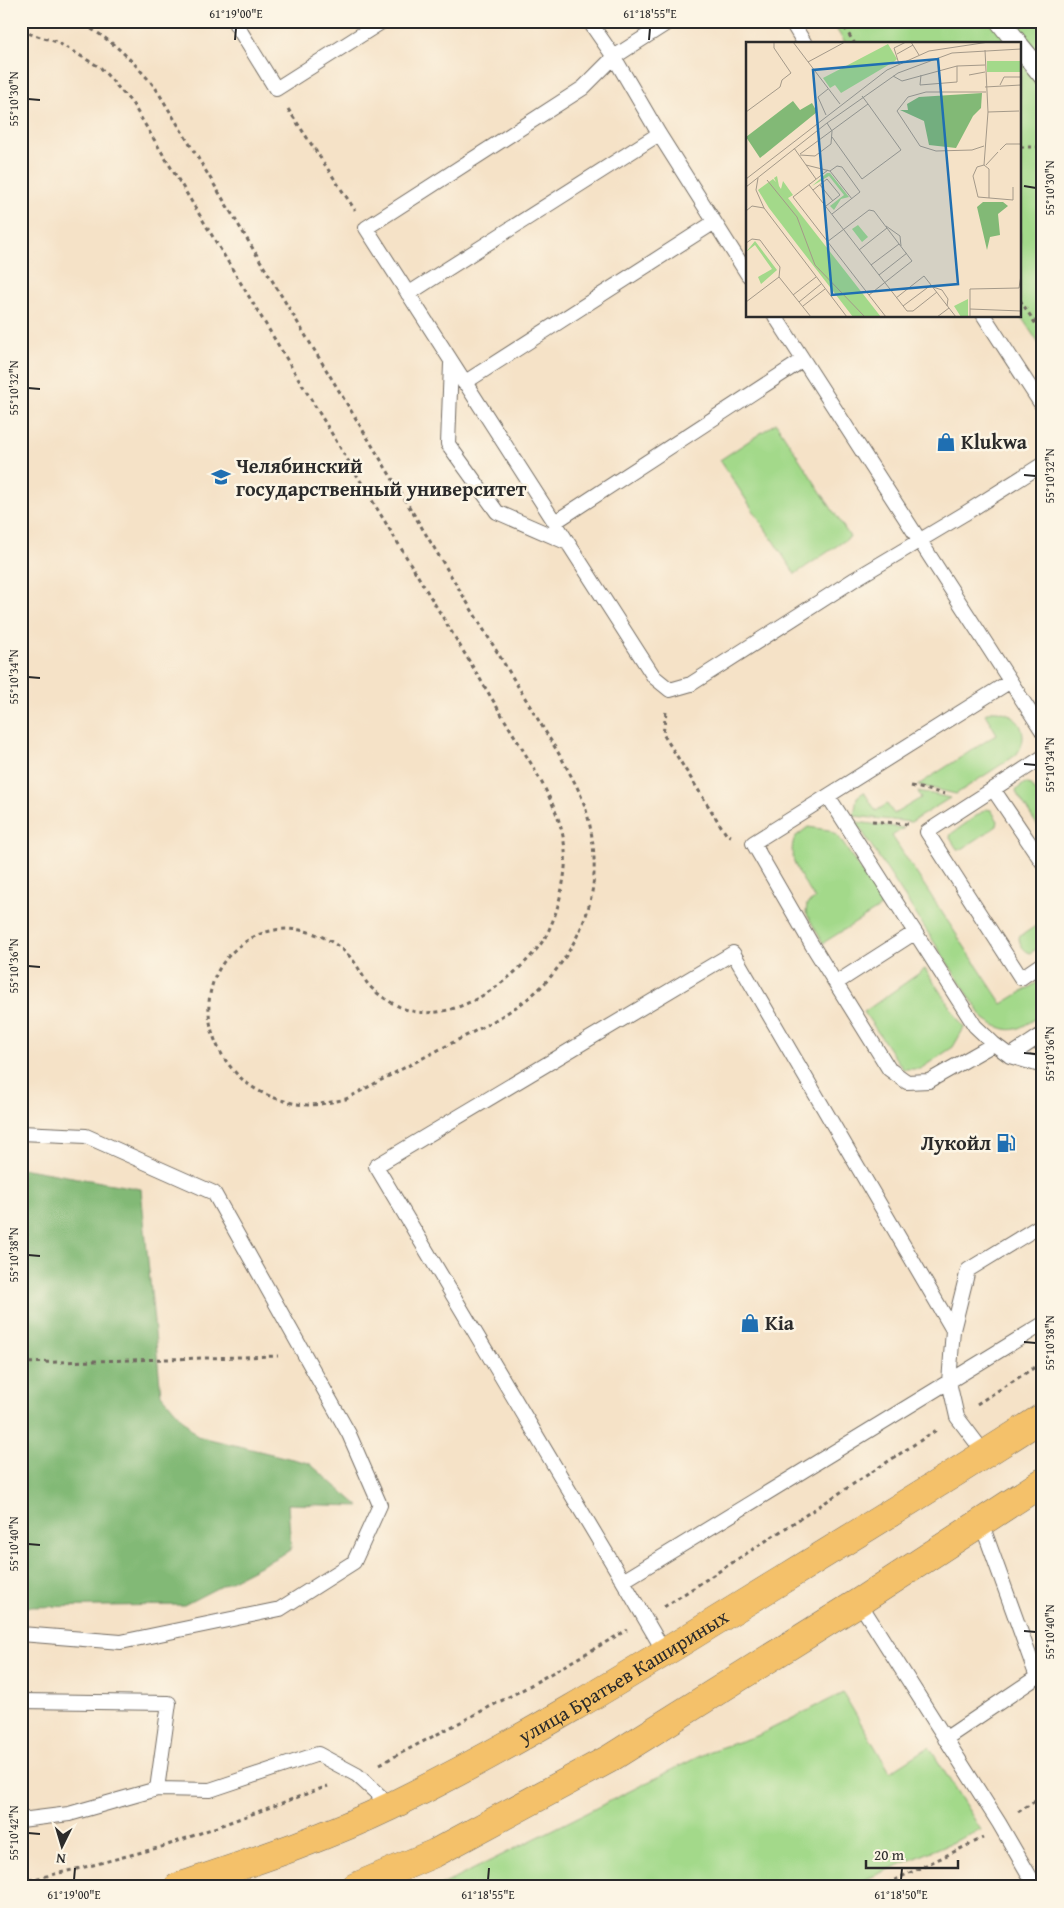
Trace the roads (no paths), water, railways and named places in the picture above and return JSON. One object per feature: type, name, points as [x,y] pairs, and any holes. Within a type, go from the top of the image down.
[{"type":"main road","name":"улица Братьев Кашириных","points":[[178,1887],[347,1825],[391,1806],[505,1746],[665,1653],[1043,1417]]},
{"type":"main road","points":[[354,1887],[435,1852],[609,1759],[859,1602],[1043,1482]]},
{"type":"street","points":[[1000,21],[1016,42]]},
{"type":"street","points":[[1022,50],[1043,76]]},
{"type":"lane","points":[[234,21],[276,89],[382,21]]},
{"type":"lane","points":[[589,21],[614,57],[713,223],[746,272]]},
{"type":"lane","points":[[670,21],[614,57],[583,88],[366,228],[451,364],[569,543],[654,677],[670,690],[691,684],[846,585],[1043,464]]},
{"type":"lane","points":[[791,21],[804,42]]},
{"type":"lane","points":[[408,294],[659,134]]},
{"type":"lane","points":[[464,383],[713,223]]},
{"type":"lane","points":[[776,318],[920,540],[1009,682],[1043,732]]},
{"type":"lane","points":[[985,318],[1043,407]]},
{"type":"lane","points":[[555,522],[803,360]]},
{"type":"lane","points":[[451,364],[448,444],[496,512],[569,543]]},
{"type":"lane","points":[[994,1044],[929,1081],[907,1082],[888,1069],[753,844],[1009,682]]},
{"type":"lane","points":[[1043,757],[926,832],[1021,978],[1043,963]]},
{"type":"lane","points":[[993,789],[1043,863]]},
{"type":"lane","points":[[828,796],[914,934],[975,1026],[1010,1056],[1043,1066]]},
{"type":"lane","points":[[836,983],[914,934]]},
{"type":"lane","points":[[665,1653],[376,1166],[732,954],[873,1190],[953,1330]]},
{"type":"lane","points":[[1010,1056],[1043,1034]]},
{"type":"lane","points":[[21,1133],[86,1136],[214,1193],[349,1434],[380,1504],[354,1562],[280,1609],[121,1642],[21,1634]]},
{"type":"lane","points":[[985,1454],[957,1417],[949,1382],[953,1330],[968,1270],[1043,1224]]},
{"type":"lane","points":[[623,1581],[1043,1324]]},
{"type":"lane","points":[[945,1739],[1037,1677],[981,1522]]},
{"type":"lane","points":[[859,1602],[999,1823],[1036,1887]]},
{"type":"lane","points":[[21,1701],[169,1703],[157,1789]]},
{"type":"lane","points":[[21,1820],[69,1814],[157,1789],[210,1790],[318,1754],[357,1775],[391,1806]]},
{"type":"place","name":"Klukwa","points":[[946,442]]},
{"type":"place","name":"Челябинский государственный университет","points":[[221,477]]},
{"type":"place","name":"Лукойл","points":[[1006,1143]]},
{"type":"place","name":"Kia","points":[[750,1323]]}]
